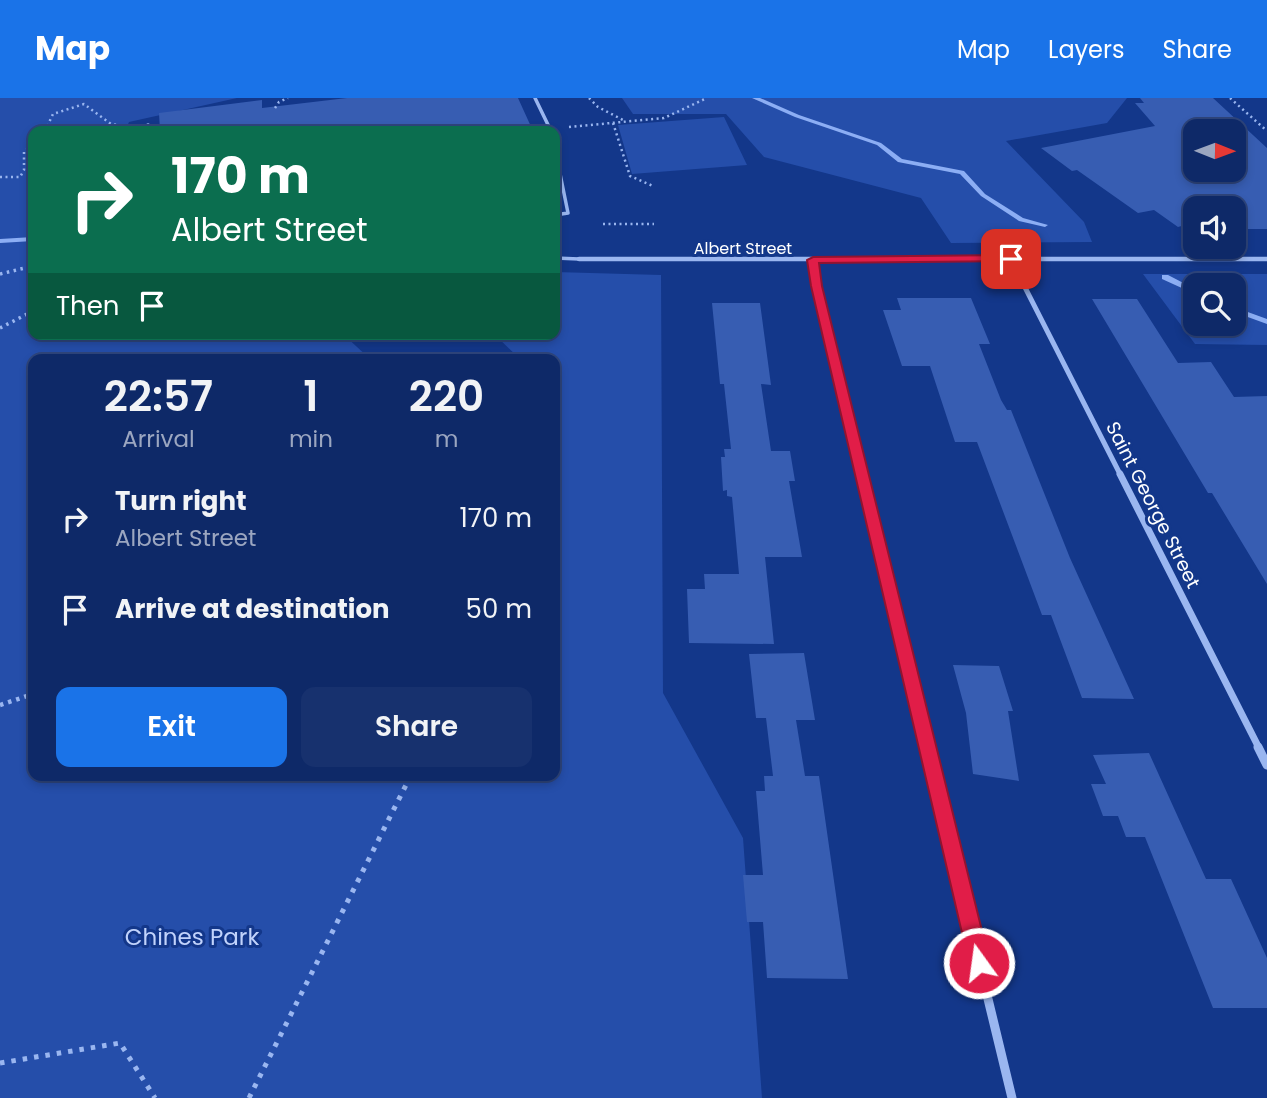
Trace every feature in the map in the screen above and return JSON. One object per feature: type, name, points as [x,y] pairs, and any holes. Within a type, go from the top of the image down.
[{"type":"street","name":"Albert Street","points":[[579,259],[1267,259]]},
{"type":"street","name":"Saint George Street","points":[[1011,259],[1267,765]]},
{"type":"street","points":[[813,260],[816,286],[1012,1098]]},
{"type":"lane","points":[[535,98],[549,126]]},
{"type":"lane","points":[[560,174],[568,213],[560,214]]},
{"type":"lane","name":"Albert Street","points":[[560,258],[579,259]]},
{"type":"path","points":[[275,108],[279,102],[288,98]]},
{"type":"path","points":[[589,98],[598,107],[626,121]]},
{"type":"path","points":[[576,126],[664,118],[707,98]]},
{"type":"path","points":[[1230,98],[1267,131]]},
{"type":"path","points":[[47,126],[53,114],[84,104],[99,118],[119,126]]},
{"type":"path","points":[[613,123],[630,176],[653,186]]},
{"type":"path","points":[[140,126],[148,125]]},
{"type":"path","points":[[0,177],[20,177],[24,170],[24,151],[28,149]]},
{"type":"path","points":[[603,224],[654,224]]},
{"type":"path","points":[[0,274],[28,267]]},
{"type":"path","points":[[0,328],[28,314]]},
{"type":"path","points":[[0,705],[28,696]]},
{"type":"path","points":[[248,1098],[408,781]]},
{"type":"path","points":[[0,1063],[120,1043],[155,1098]]},
{"type":"green space","name":"Chines Park","points":[[0,98],[237,98],[129,122],[127,126],[28,126],[28,340],[349,340],[365,354],[28,354],[28,781],[560,781],[560,354],[515,354],[500,340],[560,340],[560,272],[661,275],[663,693],[743,838],[762,1098],[0,1098]]},
{"type":"green space","points":[[622,98],[1127,98],[1107,123],[1006,141],[1084,222],[1092,242],[951,243],[921,198],[764,157],[726,114],[633,114]]},
{"type":"green space","points":[[724,117],[747,165],[632,174],[618,125]]},
{"type":"green space","points":[[1143,274],[1183,274],[1183,328]]},
{"type":"green space","points":[[1246,274],[1267,274],[1267,345],[1195,344],[1189,336],[1246,336]]},
{"type":"building","points":[[347,98],[518,98],[531,126],[160,126],[159,113],[262,100],[262,108]]},
{"type":"building","points":[[1140,98],[1213,98],[1236,119],[1183,119],[1183,182],[1246,182],[1246,129],[1267,148],[1267,229],[1246,229],[1246,196],[1183,196],[1183,226],[1178,227],[1154,210],[1138,213],[1041,148],[1155,126],[1135,103],[1144,103]]},
{"type":"building","points":[[897,298],[971,298],[990,344],[979,344],[1001,400],[1007,410],[1011,410],[1070,558],[1134,699],[1082,698],[1051,615],[1042,615],[977,442],[955,442],[930,366],[902,366],[883,310],[901,310]]},
{"type":"building","points":[[1092,299],[1137,299],[1178,363],[1211,362],[1234,397],[1267,396],[1267,584],[1212,493],[1208,493]]},
{"type":"building","points":[[712,303],[760,303],[771,385],[761,384],[771,451],[790,451],[795,481],[789,481],[802,557],[765,557],[774,644],[689,643],[687,589],[705,589],[704,574],[739,574],[732,497],[727,496],[727,490],[723,491],[721,457],[725,457],[724,449],[731,449],[724,384],[720,384]]},
{"type":"building","points":[[804,653],[815,720],[796,720],[805,776],[819,776],[848,979],[767,978],[763,922],[747,922],[743,875],[763,875],[756,791],[765,791],[764,776],[773,776],[766,718],[756,718],[749,654]]},
{"type":"building","points":[[953,665],[999,666],[1013,711],[1008,711],[1019,781],[973,774],[966,713]]},
{"type":"building","points":[[1149,753],[1206,879],[1231,879],[1267,958],[1267,1008],[1213,1008],[1145,837],[1126,837],[1118,816],[1103,816],[1091,784],[1106,784],[1093,755]]},
{"type":"waterway","points":[[755,98],[797,116],[879,144],[900,161],[962,172],[983,195],[1021,220],[1045,225]]},
{"type":"waterway","points":[[0,241],[28,239]]},
{"type":"waterway","points":[[1165,277],[1183,286]]},
{"type":"waterway","points":[[1246,314],[1267,322]]},
{"type":"route","points":[[979,963],[816,286],[813,260],[1011,259]]}]
